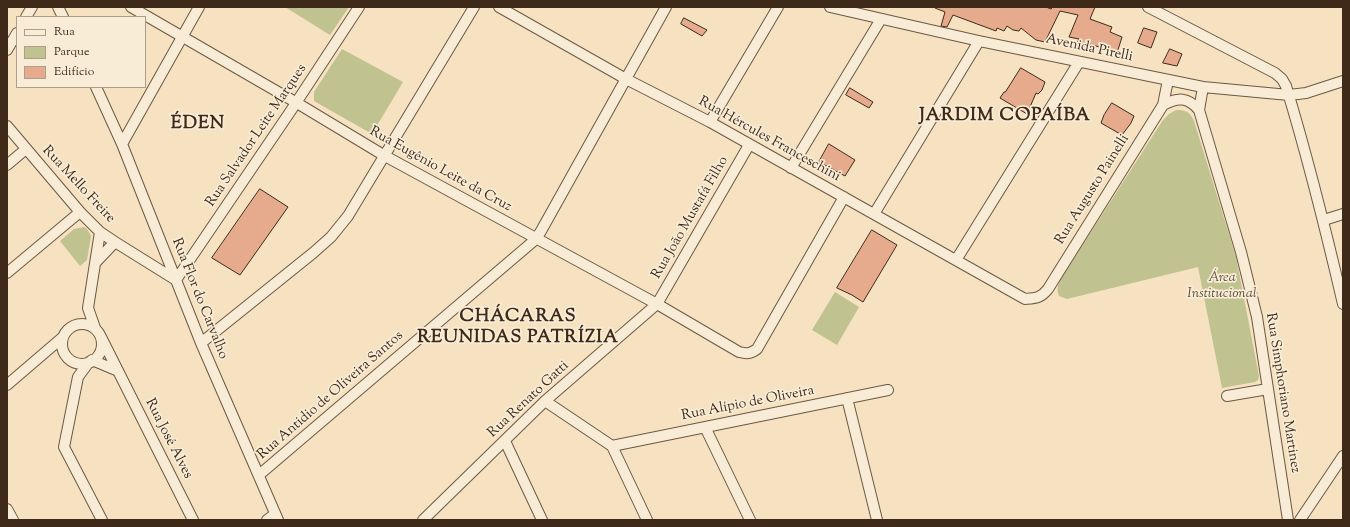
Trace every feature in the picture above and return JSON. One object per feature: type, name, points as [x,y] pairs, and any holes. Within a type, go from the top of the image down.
[{"type":"street","points":[[27,16],[32,7]]},
{"type":"street","points":[[58,7],[62,16]]},
{"type":"street","name":"Rua Eugênio Leite da Cruz","points":[[130,7],[146,16]]},
{"type":"street","points":[[122,144],[199,7]]},
{"type":"street","name":"Rua Salvador Leite Marques","points":[[176,280],[297,103],[359,7]]},
{"type":"street","points":[[201,343],[331,237],[348,216],[474,7]]},
{"type":"street","name":"Rua Hércules Franceschini","points":[[499,7],[626,79],[710,122],[1025,299]]},
{"type":"street","name":"Rua Antidio de Oliveira Santos","points":[[259,476],[536,239],[542,231],[666,7]]},
{"type":"street","points":[[710,122],[778,7]]},
{"type":"street","name":"Avenida Pirelli","points":[[830,7],[980,41],[1203,87],[1289,96],[1306,93],[1343,81]]},
{"type":"street","points":[[1148,7],[1275,73],[1282,79],[1301,134],[1324,220],[1343,304]]},
{"type":"street","name":"Rua Eugênio Leite da Cruz","points":[[146,16],[297,103],[385,156],[657,304],[739,352],[745,354],[751,353],[757,349],[844,197]]},
{"type":"street","points":[[791,168],[881,19]]},
{"type":"street","points":[[7,50],[16,35]]},
{"type":"street","points":[[874,214],[980,41]]},
{"type":"street","points":[[956,260],[1079,62]]},
{"type":"street","name":"Rua Augusto Painelli","points":[[1025,299],[1036,298],[1043,295],[1048,289],[1163,105],[1168,80]]},
{"type":"street","name":"Rua Simphoriano Martinez","points":[[1203,87],[1199,110],[1241,252],[1257,317],[1288,520]]},
{"type":"street","name":"Rua Flor do Carvalho","points":[[96,88],[122,144],[201,343],[259,476],[273,518]]},
{"type":"street","points":[[1163,105],[1174,99],[1184,99],[1193,103],[1199,110]]},
{"type":"street","name":"Rua Mello Freire","points":[[7,126],[80,212],[100,232],[176,280]]},
{"type":"street","name":"Rua João Mustafá Filho","points":[[657,304],[750,145]]},
{"type":"street","points":[[7,165],[26,149]]},
{"type":"street","points":[[7,272],[80,212]]},
{"type":"street","points":[[1324,220],[1343,214]]},
{"type":"street","points":[[7,385],[63,337],[88,308],[100,232]]},
{"type":"street","points":[[95,263],[115,242]]},
{"type":"street","name":"Rua Renato Gatti","points":[[423,520],[435,515],[504,441],[545,401],[657,304]]},
{"type":"street","name":"Rua José Alves","points":[[88,308],[98,333],[118,370],[192,520]]},
{"type":"street","points":[[73,326],[85,324],[98,333],[101,348],[96,357],[78,377],[64,447],[102,520]]},
{"type":"street","points":[[63,337],[62,342],[78,377]]},
{"type":"street","points":[[48,351],[81,363],[91,361],[118,370]]},
{"type":"street","points":[[1227,396],[1268,389]]},
{"type":"street","name":"Rua Alípio de Oliveira","points":[[612,446],[888,390]]},
{"type":"street","points":[[847,398],[877,520]]},
{"type":"street","points":[[545,401],[612,446],[647,520]]},
{"type":"street","points":[[704,427],[750,520]]},
{"type":"street","points":[[504,441],[542,520]]},
{"type":"street","points":[[1300,520],[1343,458]]},
{"type":"street","points":[[7,509],[13,520]]},
{"type":"green space","points":[[285,7],[349,7],[330,35]]},
{"type":"green space","points":[[342,49],[403,82],[372,134],[314,101],[314,92]]},
{"type":"green space","name":"Área Institucional","points":[[1176,110],[1187,112],[1191,115],[1194,121],[1236,257],[1259,376],[1258,380],[1255,382],[1222,388],[1198,267],[1067,299],[1059,296],[1058,293],[1059,282],[1062,277],[1163,120]]},
{"type":"green space","points":[[84,227],[91,236],[87,260],[80,266],[60,241],[74,229]]},
{"type":"green space","points":[[835,292],[859,307],[837,345],[812,330]]},
{"type":"building","points":[[935,7],[1046,7],[1051,9],[1053,7],[1095,7],[1090,19],[1112,27],[1110,32],[1122,37],[1117,53],[1090,44],[1087,51],[1075,48],[1079,39],[1069,37],[1078,15],[1060,11],[1045,42],[1036,40],[1021,28],[1019,31],[1013,30],[1007,26],[1004,31],[997,28],[996,31],[953,15],[947,27],[941,26],[945,12]]},
{"type":"building","points":[[684,18],[707,30],[702,36],[681,24]]},
{"type":"building","points":[[1144,28],[1157,32],[1151,48],[1138,43]]},
{"type":"building","points":[[1170,49],[1182,54],[1177,66],[1163,63]]},
{"type":"building","points":[[1021,68],[1045,82],[1042,90],[1038,94],[1036,93],[1027,114],[1000,98]]},
{"type":"building","points":[[850,88],[873,102],[869,108],[846,95]]},
{"type":"building","points":[[1112,103],[1134,116],[1131,123],[1122,135],[1101,123],[1104,115]]},
{"type":"building","points":[[829,144],[855,160],[845,176],[819,162]]},
{"type":"building","points":[[260,189],[288,207],[240,275],[212,258]]},
{"type":"building","points":[[872,230],[897,245],[863,302],[837,288]]},
{"type":"district","name":"JARDIM COPAÍBA","points":[[1005,117]]},
{"type":"district","name":"ÉDEN","points":[[198,125]]},
{"type":"district","name":"CHÁCARAS REUNIDAS PATRÍZIA","points":[[518,328]]}]
